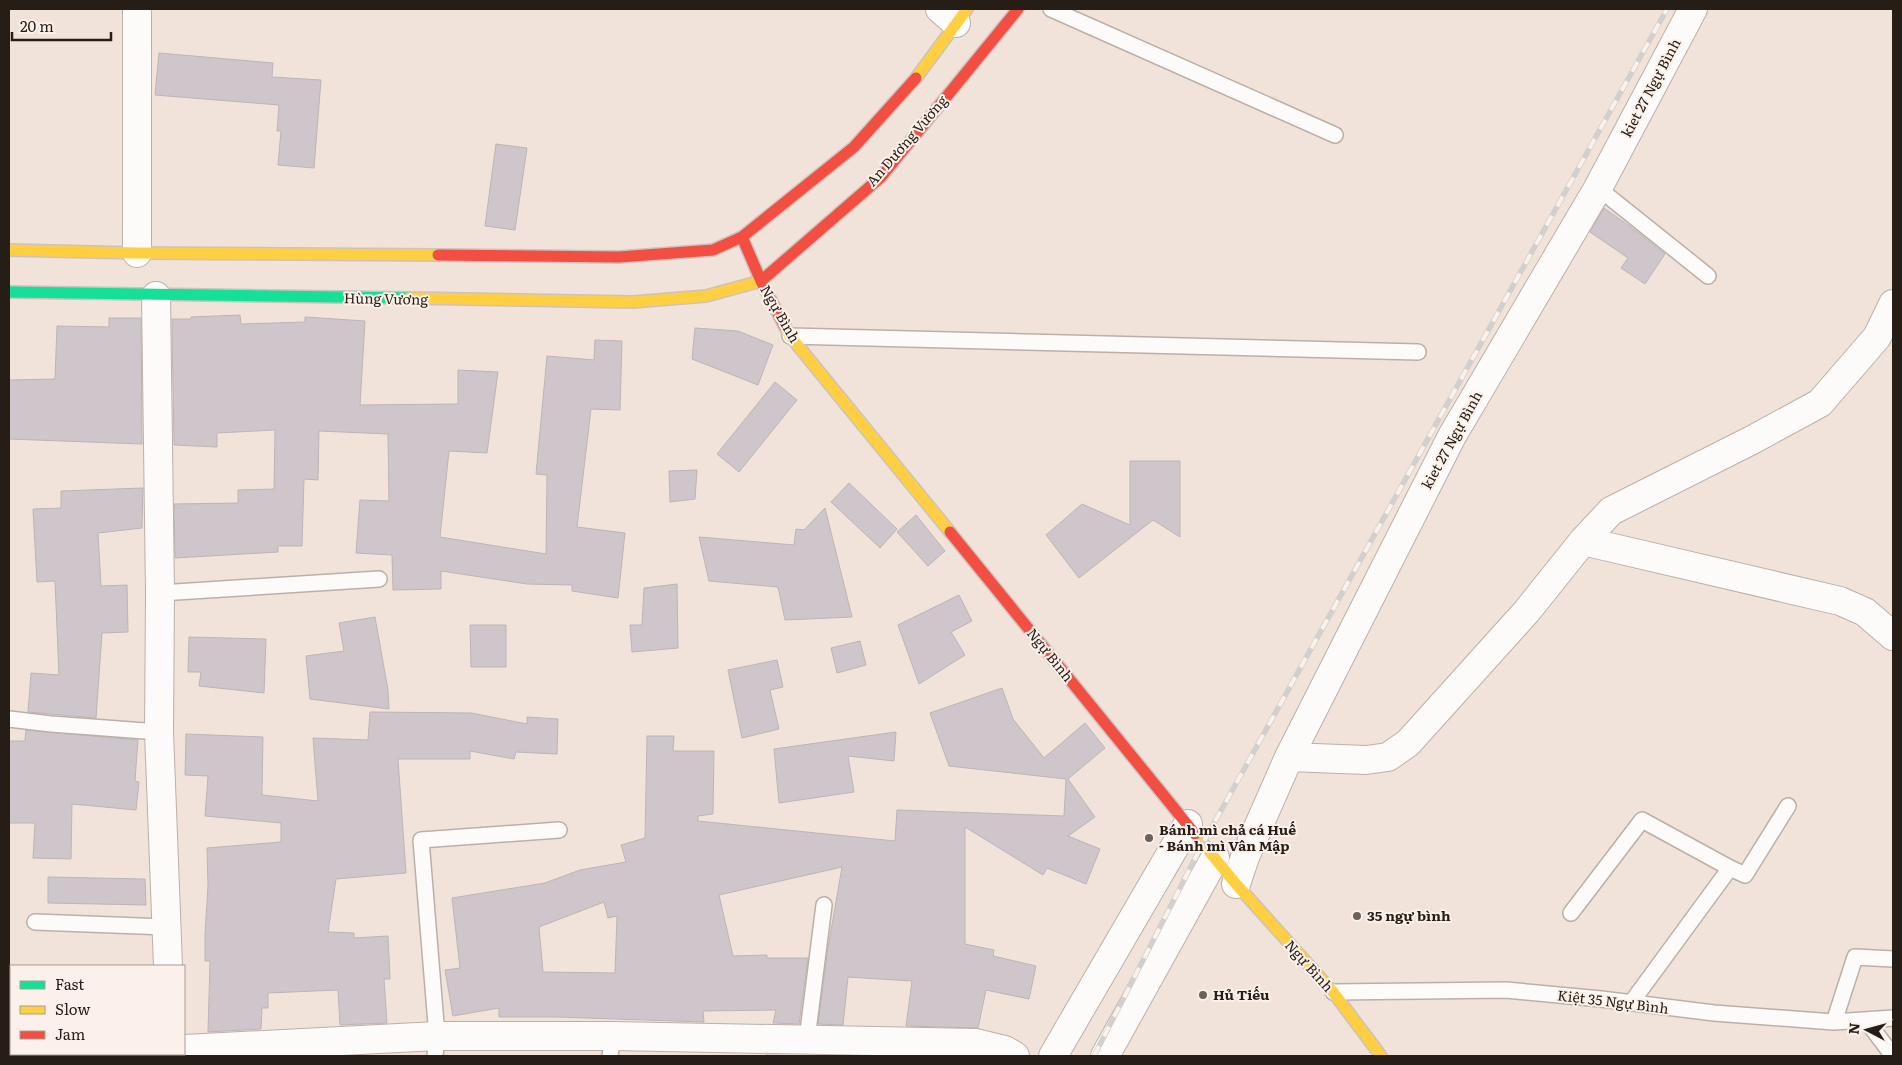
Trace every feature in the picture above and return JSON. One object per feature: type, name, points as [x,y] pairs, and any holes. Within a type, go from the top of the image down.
[{"type":"main road","name":"An Dương Vương","points":[[761,281],[881,177],[1018,9]]},
{"type":"main road","points":[[9,246],[136,253],[619,257],[713,250],[742,238],[854,147],[922,71],[955,13]]},
{"type":"main road","name":"Ngự Bình","points":[[742,238],[761,281],[790,336],[1236,884],[1333,992],[1381,1056]]},
{"type":"main road","name":"Hùng Vương","points":[[9,292],[156,296],[633,302],[706,296],[761,281]]},
{"type":"street","points":[[136,253],[137,9]]},
{"type":"street","name":"kiet 27 Ngự Bình","points":[[1236,884],[1245,857],[1290,757],[1452,436],[1598,188],[1693,9]]},
{"type":"street","points":[[156,296],[160,593],[159,732],[168,965]]},
{"type":"street","points":[[1290,757],[1366,760],[1388,757],[1408,743],[1527,611],[1583,541],[1611,511],[1820,404],[1877,337],[1893,304]]},
{"type":"street","points":[[1583,541],[1840,601],[1865,612],[1893,636]]},
{"type":"street","points":[[1053,1056],[1188,824]]},
{"type":"street","points":[[1105,1056],[1216,858]]},
{"type":"street","points":[[185,1050],[436,1046],[612,1046],[807,1040],[976,1044],[1005,1050],[1016,1056]]},
{"type":"lane","points":[[1051,9],[1335,135]]},
{"type":"lane","points":[[1598,188],[1708,276]]},
{"type":"lane","points":[[790,336],[1418,352]]},
{"type":"lane","points":[[160,593],[379,579]]},
{"type":"lane","points":[[9,719],[159,732]]},
{"type":"lane","points":[[1571,913],[1642,820],[1745,875],[1788,806]]},
{"type":"lane","points":[[436,1046],[421,840],[560,830]]},
{"type":"lane","points":[[1631,1003],[1730,868]]},
{"type":"lane","points":[[807,1040],[824,905]]},
{"type":"lane","points":[[34,922],[166,927]]},
{"type":"lane","points":[[1834,1022],[1855,957],[1893,960]]},
{"type":"lane","name":"Kiệt 35 Ngự Bình","points":[[1333,992],[1506,990],[1714,1014],[1834,1022],[1893,1018]]},
{"type":"lane","points":[[1866,1020],[1893,1056]]},
{"type":"building","points":[[159,53],[273,63],[272,77],[321,80],[314,168],[278,165],[281,131],[277,131],[279,105],[155,95]]},
{"type":"building","points":[[496,144],[527,148],[515,230],[485,226]]},
{"type":"building","points":[[1604,208],[1665,254],[1645,284],[1621,268],[1628,258],[1590,232]]},
{"type":"building","points":[[240,315],[241,324],[305,322],[305,317],[365,321],[360,405],[458,404],[458,370],[498,372],[487,453],[449,451],[440,537],[546,554],[547,475],[536,474],[547,356],[594,360],[595,340],[622,341],[620,410],[591,409],[577,527],[625,533],[618,598],[572,591],[572,585],[527,584],[441,571],[441,589],[393,590],[392,555],[356,553],[360,500],[389,501],[388,434],[319,431],[318,480],[304,479],[302,546],[278,546],[278,552],[175,558],[174,504],[238,503],[238,490],[274,489],[275,430],[217,433],[217,447],[174,445],[172,319]]},
{"type":"building","points":[[109,318],[141,318],[142,444],[9,439],[9,380],[55,379],[57,326],[109,327]]},
{"type":"building","points":[[695,328],[738,331],[773,345],[758,385],[692,359]]},
{"type":"building","points":[[775,382],[797,400],[739,472],[717,454]]},
{"type":"building","points":[[1130,461],[1180,461],[1180,537],[1153,520],[1079,578],[1046,535],[1082,504],[1130,525]]},
{"type":"building","points":[[697,470],[695,499],[670,502],[669,471]]},
{"type":"building","points":[[849,483],[897,529],[880,548],[831,502]]},
{"type":"building","points":[[143,488],[142,528],[98,533],[101,586],[127,585],[128,632],[102,633],[96,718],[28,712],[31,673],[59,675],[55,581],[37,582],[33,509],[61,508],[61,491]]},
{"type":"building","points":[[825,508],[852,617],[785,620],[778,587],[709,581],[699,537],[794,545],[796,529],[804,530]]},
{"type":"building","points":[[916,515],[945,551],[928,566],[897,532]]},
{"type":"building","points":[[677,584],[678,648],[632,652],[630,625],[642,625],[644,588]]},
{"type":"building","points":[[959,595],[972,621],[951,632],[965,655],[919,684],[898,625]]},
{"type":"building","points":[[375,617],[388,690],[389,709],[310,699],[306,656],[344,651],[339,623]]},
{"type":"building","points":[[470,625],[506,625],[506,667],[471,667]]},
{"type":"building","points":[[189,637],[266,639],[264,693],[199,686],[201,672],[188,672]]},
{"type":"building","points":[[860,641],[866,665],[837,673],[831,648]]},
{"type":"building","points":[[777,660],[783,687],[770,690],[779,729],[742,738],[728,670]]},
{"type":"building","points":[[1002,688],[1013,719],[1044,758],[1085,723],[1105,748],[1068,779],[1095,817],[1068,836],[1100,849],[1086,884],[1047,868],[1043,875],[965,827],[965,944],[994,950],[993,956],[1036,966],[1029,999],[986,990],[978,1028],[906,1026],[912,981],[848,977],[843,1025],[818,1024],[828,948],[842,867],[719,895],[733,956],[767,955],[767,958],[808,958],[799,1024],[773,1023],[776,1010],[703,1011],[704,1022],[499,1017],[499,1008],[453,1016],[445,970],[460,968],[452,898],[545,883],[580,870],[626,862],[621,845],[645,838],[647,736],[674,736],[673,751],[714,751],[713,814],[698,816],[698,821],[895,841],[897,810],[1064,816],[1066,779],[949,766],[930,713]],"holes":[[[604,902],[608,918],[617,916],[615,973],[543,972],[539,927]]]},
{"type":"building","points":[[370,712],[471,713],[527,724],[527,717],[558,719],[557,754],[516,752],[514,759],[470,751],[470,759],[398,759],[406,873],[336,879],[328,932],[354,933],[354,938],[388,936],[390,979],[384,979],[387,1023],[340,1025],[338,990],[268,993],[268,1008],[262,1008],[261,1029],[208,1032],[210,961],[205,961],[208,886],[207,848],[281,842],[281,823],[205,816],[208,776],[185,775],[186,734],[263,737],[262,795],[318,801],[313,738],[368,740]]},
{"type":"building","points":[[26,730],[138,740],[135,781],[139,782],[136,810],[72,804],[71,859],[33,858],[35,823],[9,823],[9,741],[25,741]]},
{"type":"building","points":[[896,732],[894,761],[848,756],[854,792],[779,803],[774,749]]},
{"type":"building","points":[[48,877],[145,879],[146,905],[48,903]]},
{"type":"building","points":[[765,1055],[840,1056],[765,1056]]},
{"type":"railway","points":[[1094,1056],[1203,843],[1667,9]]},
{"type":"traffic: fast","points":[[9,292],[409,298]]},
{"type":"traffic: slow","points":[[916,78],[967,9]]},
{"type":"traffic: slow","points":[[9,250],[137,253],[438,255]]},
{"type":"traffic: slow","points":[[409,298],[633,302],[706,296],[761,281]]},
{"type":"traffic: slow","points":[[785,327],[790,336],[950,532]]},
{"type":"traffic: slow","points":[[1195,834],[1236,884],[1333,992],[1381,1056]]},
{"type":"traffic: jam","points":[[761,281],[881,177],[1018,9]]},
{"type":"traffic: jam","points":[[742,237],[854,147],[916,78]]},
{"type":"traffic: jam","points":[[438,255],[619,257],[713,250],[742,237],[761,281],[785,327]]},
{"type":"traffic: jam","points":[[950,532],[1195,834]]},
{"type":"place","name":"Bánh mì chả cá Huế - Bánh mì Vân Mập","points":[[1149,838]]},
{"type":"place","name":"35 ngự bình","points":[[1357,916]]},
{"type":"place","name":"Hủ Tiếu","points":[[1203,995]]}]
